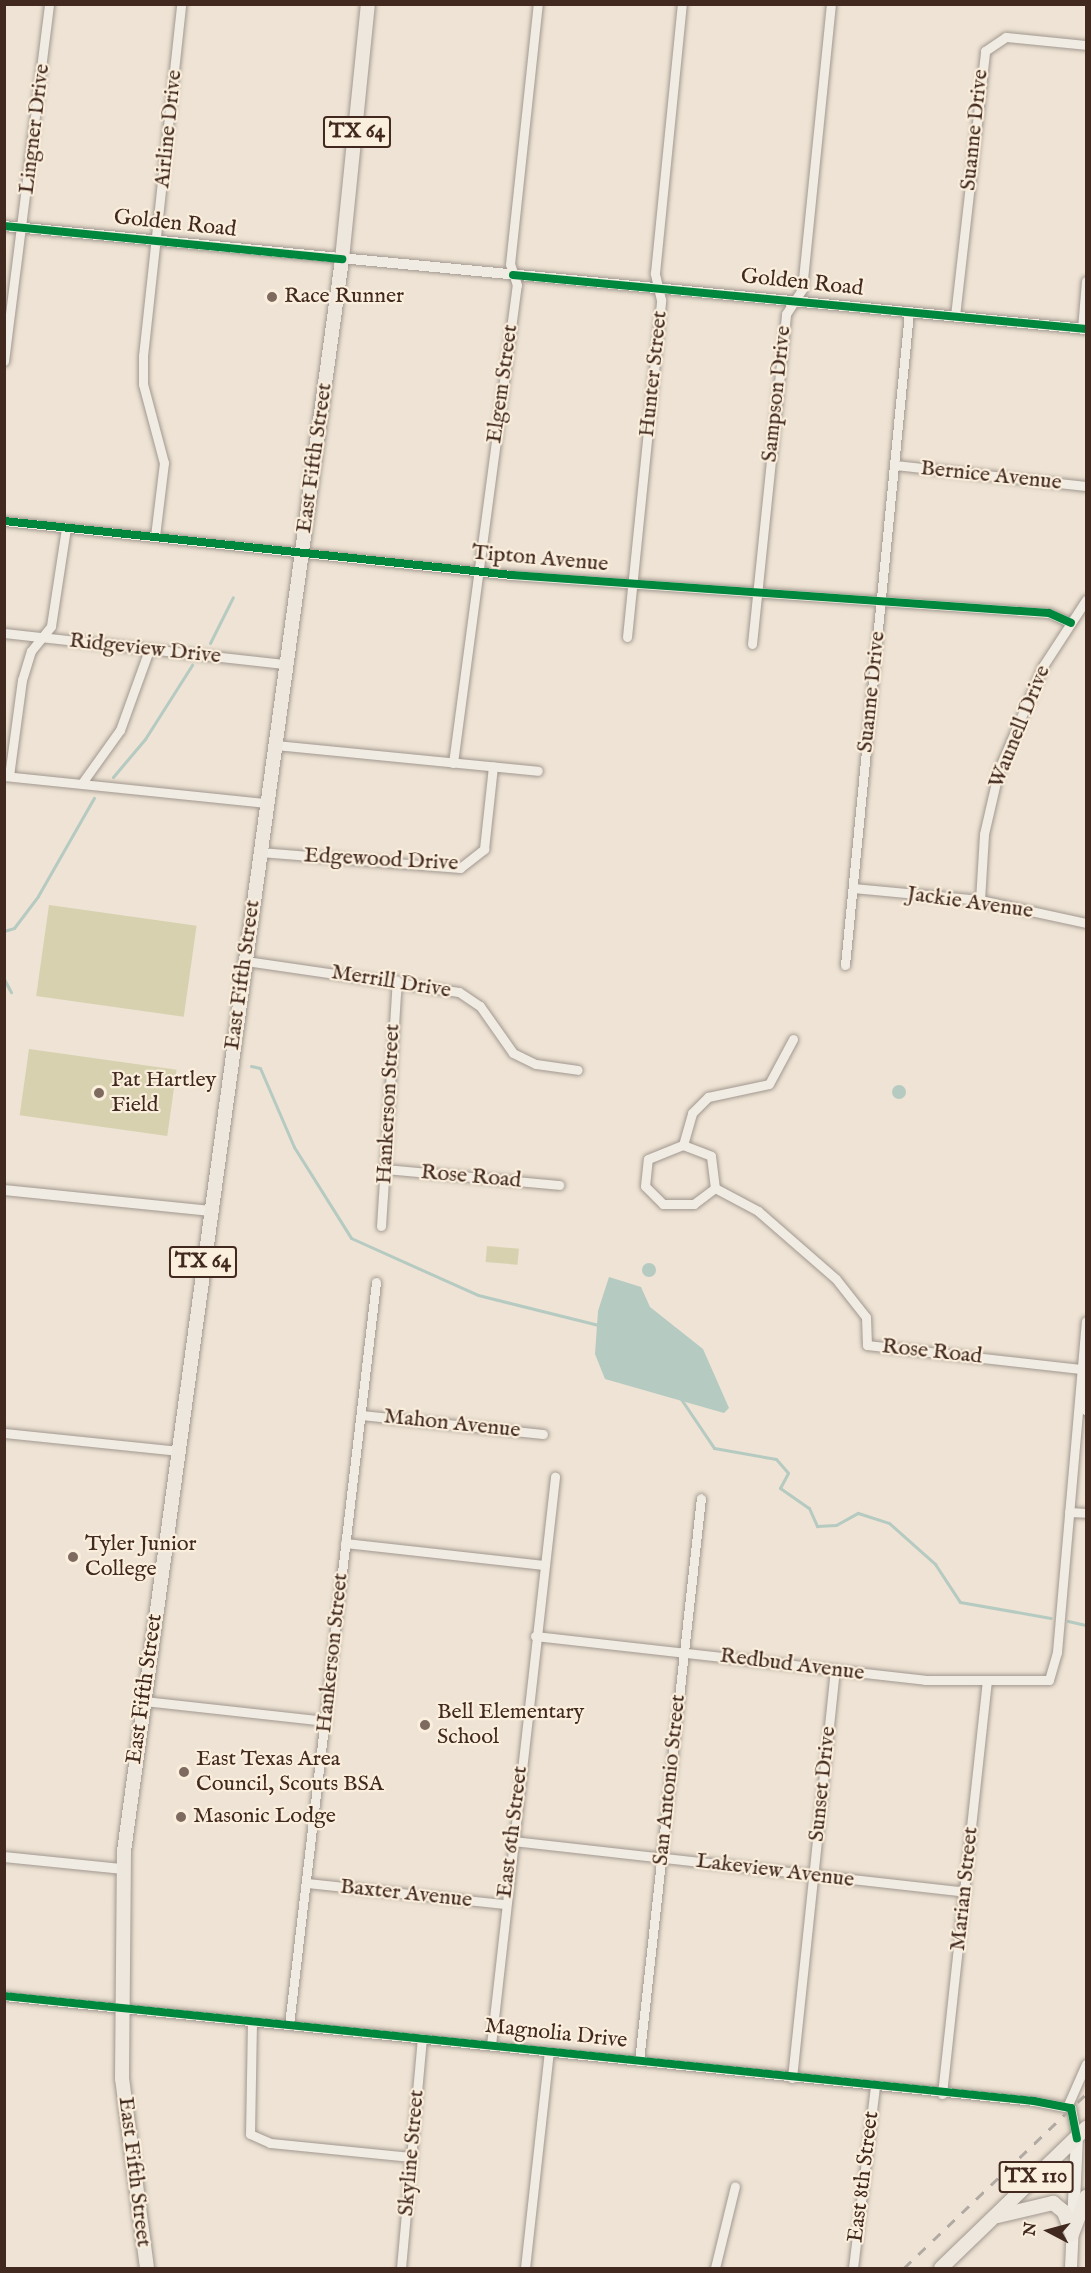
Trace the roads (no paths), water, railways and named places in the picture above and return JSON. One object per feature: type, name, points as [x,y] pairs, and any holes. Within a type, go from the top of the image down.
[{"type":"main road","name":"East Fifth Street","points":[[147,2268],[127,2139],[120,2008],[123,1869],[177,1451],[342,259],[368,4]]},
{"type":"main road","name":"TX 110","points":[[941,2268],[1082,2133]]},
{"type":"main road","points":[[1071,2268],[1082,2133]]},
{"type":"main road","points":[[1072,2234],[1086,2198]]},
{"type":"main road","points":[[996,2216],[1053,2203],[1064,2212],[1072,2234]]},
{"type":"street","name":"Lingner Drive","points":[[4,361],[21,227],[35,147],[49,4]]},
{"type":"street","name":"Airline Drive","points":[[154,536],[162,441],[142,371],[158,240],[181,4]]},
{"type":"street","name":"Elgem Street","points":[[453,763],[517,285],[513,275],[538,4]]},
{"type":"street","name":"Hunter Street","points":[[627,637],[661,300],[656,286],[682,4]]},
{"type":"street","name":"Sampson Drive","points":[[752,644],[786,314],[802,289],[831,4]]},
{"type":"street","name":"Suanne Drive","points":[[956,316],[985,51],[1006,37],[1086,45]]},
{"type":"street","name":"Golden Road","points":[[4,226],[513,275],[656,286],[1084,329]]},
{"type":"street","points":[[1084,329],[1086,281]]},
{"type":"street","name":"Suanne Drive","points":[[845,965],[909,312]]},
{"type":"street","name":"Bernice Avenue","points":[[895,465],[1086,486]]},
{"type":"street","name":"Tipton Avenue","points":[[4,521],[477,571],[633,585],[1049,613],[1071,623]]},
{"type":"street","points":[[66,528],[51,626],[41,637],[22,680],[7,776],[267,803]]},
{"type":"street","name":"Waunell Drive","points":[[980,900],[984,834],[999,769],[1043,666],[1086,600]]},
{"type":"street","name":"Ridgeview Drive","points":[[4,633],[286,664]]},
{"type":"street","points":[[82,783],[120,730],[149,650]]},
{"type":"street","points":[[275,745],[538,771]]},
{"type":"street","name":"Edgewood Drive","points":[[260,852],[460,868],[484,849],[493,766]]},
{"type":"street","name":"Jackie Avenue","points":[[853,888],[980,900],[1086,923]]},
{"type":"street","name":"Merrill Drive","points":[[246,961],[397,981],[469,997],[513,1053],[536,1064],[578,1070]]},
{"type":"street","name":"Hankerson Street","points":[[381,1226],[397,981]]},
{"type":"street","points":[[683,1145],[699,1104],[718,1094],[769,1084],[793,1038]]},
{"type":"street","points":[[683,1145],[711,1156],[715,1188],[687,1205],[663,1204],[652,1197],[644,1179],[648,1159],[683,1145]]},
{"type":"street","name":"Rose Road","points":[[384,1169],[559,1185]]},
{"type":"street","name":"Rose Road","points":[[715,1188],[758,1210],[836,1279],[866,1317],[867,1345],[1081,1370]]},
{"type":"street","points":[[4,1190],[211,1211]]},
{"type":"street","name":"Hankerson Street","points":[[289,2025],[376,1282]]},
{"type":"street","points":[[1086,1321],[1069,1512],[1086,1513]]},
{"type":"street","points":[[1080,1383],[1086,1411]]},
{"type":"street","name":"Mahon Avenue","points":[[361,1415],[543,1434]]},
{"type":"street","points":[[4,1433],[177,1451]]},
{"type":"street","name":"East 6th Street","points":[[491,2045],[535,1636],[555,1476]]},
{"type":"street","name":"San Antonio Street","points":[[639,2061],[701,1498]]},
{"type":"street","name":"Redbud Avenue","points":[[535,1636],[835,1670],[987,1683],[1049,1680],[1057,1652],[1069,1512]]},
{"type":"street","points":[[345,1544],[544,1565]]},
{"type":"street","name":"Sunset Drive","points":[[792,2078],[835,1670]]},
{"type":"street","name":"Marian Street","points":[[942,2094],[987,1683]]},
{"type":"street","points":[[144,1701],[326,1721]]},
{"type":"street","name":"Lakeview Avenue","points":[[513,1841],[965,1892]]},
{"type":"street","points":[[4,1857],[123,1869]]},
{"type":"street","name":"Baxter Avenue","points":[[307,1883],[505,1905]]},
{"type":"street","name":"Magnolia Drive","points":[[4,1996],[549,2051],[1067,2107]]},
{"type":"street","points":[[252,2021],[250,2134],[270,2143],[411,2157]]},
{"type":"street","name":"Skyline Street","points":[[401,2268],[422,2038]]},
{"type":"street","points":[[525,2268],[549,2051]]},
{"type":"street","points":[[1082,2133],[1075,2112],[1067,2107],[1086,2064]]},
{"type":"street","name":"East 8th Street","points":[[853,2268],[875,2086]]},
{"type":"street","points":[[715,2268],[735,2186]]},
{"type":"waterway","points":[[210,643],[233,597]]},
{"type":"waterway","points":[[113,777],[145,739],[192,665]]},
{"type":"waterway","points":[[4,931],[14,928],[38,896],[94,798]]},
{"type":"waterway","points":[[4,979],[11,992]]},
{"type":"waterway","points":[[251,1066],[260,1068],[294,1147],[351,1238],[478,1295],[598,1325]]},
{"type":"waterway","points":[[681,1399],[714,1448],[776,1459],[788,1473],[780,1488],[809,1508],[817,1526],[836,1525],[858,1513],[889,1523],[935,1564],[960,1602],[1051,1618]]},
{"type":"waterway","points":[[1068,1621],[1086,1625]]},
{"type":"railway","points":[[904,2268],[1086,2094]]},
{"type":"place","name":"Race Runner","points":[[272,297]]},
{"type":"place","name":"Pat Hartley Field","points":[[99,1093]]},
{"type":"place","name":"Tyler Junior College","points":[[73,1557]]},
{"type":"place","name":"Bell Elementary School","points":[[425,1725]]},
{"type":"place","name":"East Texas Area Council, Scouts BSA","points":[[184,1772]]},
{"type":"place","name":"Masonic Lodge","points":[[181,1817]]}]
